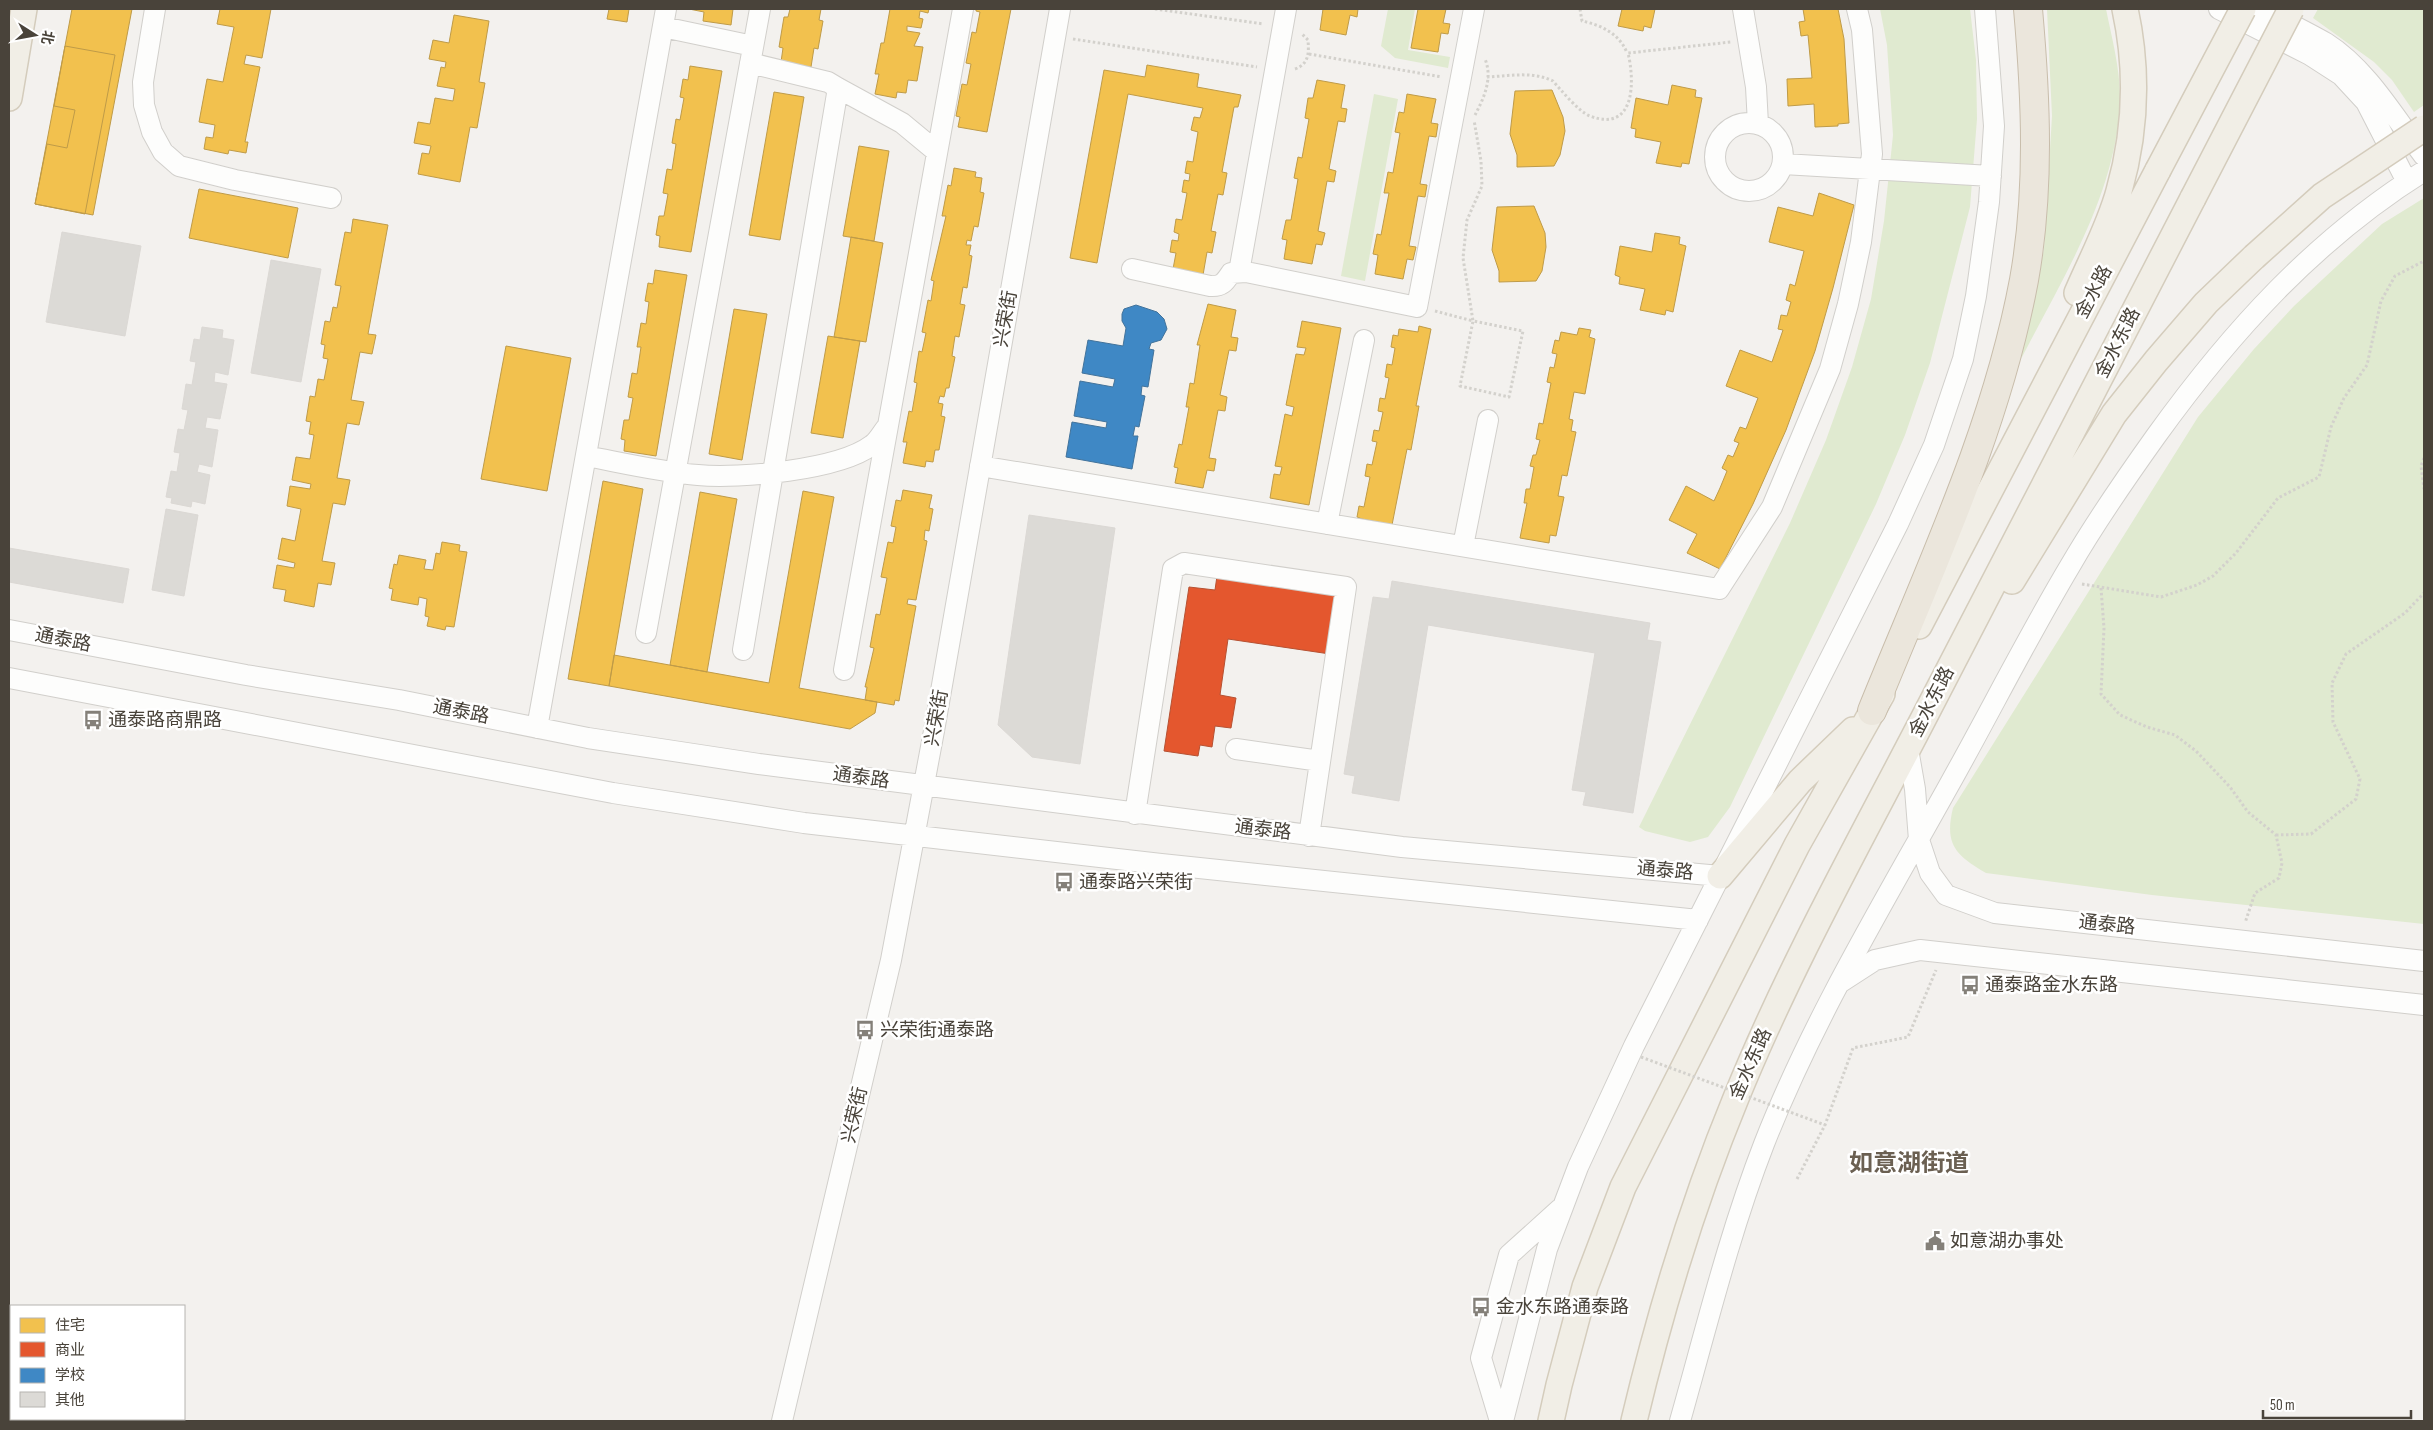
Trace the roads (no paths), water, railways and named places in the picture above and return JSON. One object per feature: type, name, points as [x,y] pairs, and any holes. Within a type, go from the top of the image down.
[{"type":"highway","points":[[1872,711],[1989,419],[2007,354],[2024,279],[2034,175],[2032,58],[2028,9]]},
{"type":"main road","points":[[9,98],[24,9]]},
{"type":"main road","points":[[1551,1421],[1585,1287],[1624,1187],[1797,844],[1872,711],[2030,414],[2073,302],[2119,193],[2128,155],[2134,71],[2125,9]]},
{"type":"main road","name":"金水路","points":[[2030,414],[2243,9]]},
{"type":"main road","name":"金水东路","points":[[1634,1421],[1658,1330],[1682,1252],[1734,1101],[1778,1002],[2291,9]]},
{"type":"main road","points":[[1908,749],[2114,414],[2156,361],[2206,303],[2322,196],[2424,128]]},
{"type":"main road","points":[[1720,876],[1800,781],[1872,711]]},
{"type":"street","points":[[154,9],[143,82],[144,105],[152,132],[163,152],[179,166],[234,180],[331,198]]},
{"type":"street","points":[[646,633],[760,9]]},
{"type":"street","points":[[844,670],[963,9]]},
{"type":"street","name":"兴荣街","points":[[782,1421],[891,960],[924,786],[1060,9]]},
{"type":"street","points":[[1132,269],[1210,286],[1219,286],[1224,283],[1231,273],[1246,272],[1417,307],[1474,9]]},
{"type":"street","points":[[1743,9],[1756,88],[1758,124]]},
{"type":"street","points":[[980,466],[1720,589],[1772,507],[1830,368],[1848,304],[1861,242],[1872,154],[1862,30],[1857,9]]},
{"type":"street","points":[[1501,1421],[1547,1248],[1578,1167],[1634,1046],[1898,524],[1934,445],[1963,359],[1976,296],[1991,176],[1994,126],[1985,9]]},
{"type":"street","points":[[2219,9],[2310,55],[2341,75],[2366,102],[2407,182]]},
{"type":"street","points":[[2261,9],[2327,44],[2354,67],[2379,96],[2424,156]]},
{"type":"street","points":[[537,728],[664,18],[752,54],[828,82],[902,123],[937,152]]},
{"type":"street","points":[[1239,272],[1285,18]]},
{"type":"street","points":[[743,650],[838,88]]},
{"type":"street","points":[[1758,124],[1766,127],[1779,140],[1782,148],[1782,164],[1778,176],[1771,183],[1754,191],[1735,188],[1720,175],[1715,156],[1722,137],[1738,125],[1758,124]]},
{"type":"street","points":[[1782,164],[1991,176]]},
{"type":"street","points":[[1680,1421],[1730,1244],[1764,1144],[1816,1027],[2061,581],[2128,474],[2199,377],[2231,338],[2296,270],[2368,210],[2424,172]]},
{"type":"street","points":[[1327,524],[1364,340]]},
{"type":"street","points":[[1463,546],[1488,420]]},
{"type":"street","points":[[586,456],[676,472],[728,477],[818,466],[852,455],[873,445],[888,426]]},
{"type":"street","points":[[1135,814],[1173,569],[1184,563],[1346,587],[1310,836]]},
{"type":"street","name":"通泰路","points":[[9,630],[246,675],[399,700],[537,728],[759,764],[1402,847],[1720,876]]},
{"type":"street","points":[[9,678],[613,793],[804,823],[1698,920]]},
{"type":"street","points":[[1236,749],[1320,761]]},
{"type":"street","name":"通泰路","points":[[1908,749],[1915,789],[1919,840],[1930,873],[1946,895],[1995,912],[2424,960]]},
{"type":"street","points":[[1840,983],[1875,960],[1920,950],[2424,1005]]},
{"type":"street","points":[[1501,1421],[1481,1358],[1509,1255],[1563,1206]]},
{"type":"place","name":"通泰路商鼎路","points":[[93,720]]},
{"type":"place","name":"通泰路兴荣街","points":[[1064,882]]},
{"type":"place","name":"通泰路金水东路","points":[[1970,985]]},
{"type":"place","name":"兴荣街通泰路","points":[[865,1030]]},
{"type":"place","name":"如意湖办事处","points":[[1935,1241]]},
{"type":"place","name":"金水东路通泰路","points":[[1481,1307]]},
{"type":"district","name":"如意湖街道","points":[[1909,1163]]}]
